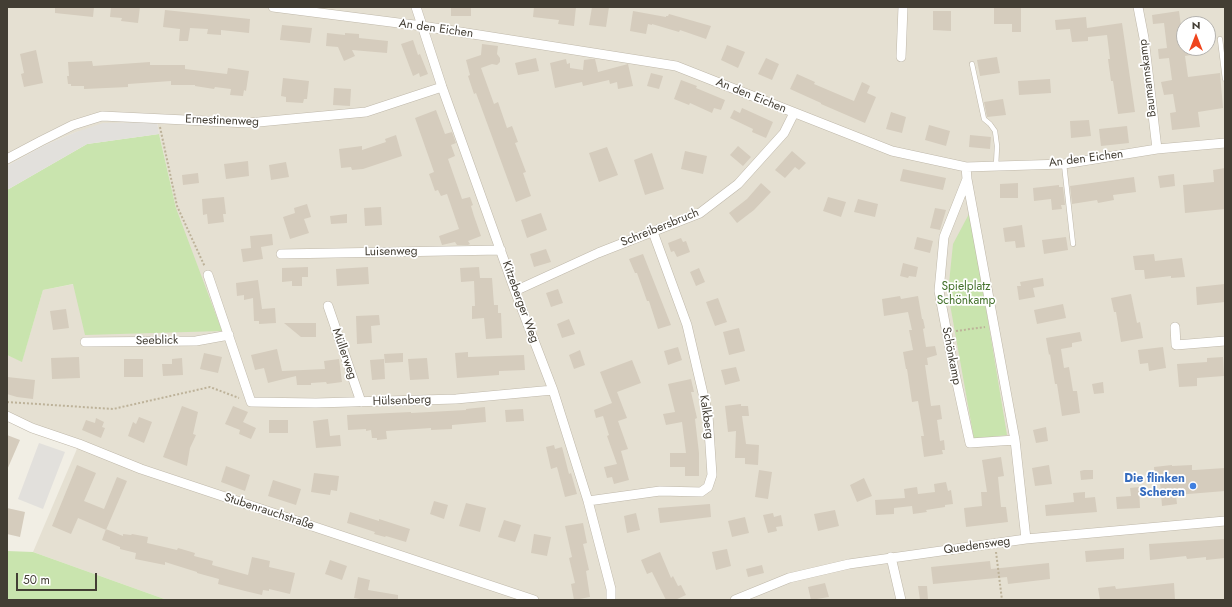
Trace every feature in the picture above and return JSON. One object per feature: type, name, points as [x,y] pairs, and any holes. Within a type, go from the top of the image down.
[{"type":"street","name":"An den Eichen","points":[[273,7],[422,26],[676,66],[892,152],[966,167],[1064,164],[1157,149],[1225,142]]},
{"type":"street","name":"Kitzeberger Weg","points":[[416,7],[442,87],[515,291],[554,390],[588,501],[611,589],[611,600]]},
{"type":"street","points":[[901,57],[903,7]]},
{"type":"street","name":"Baumannskamp","points":[[1138,7],[1144,38],[1157,149]]},
{"type":"street","name":"Ernestinenweg","points":[[7,160],[40,140],[74,125],[102,116],[248,123],[366,112],[442,87]]},
{"type":"street","name":"Schreibersbruch","points":[[515,291],[598,253],[700,213],[738,184],[784,133],[794,113]]},
{"type":"street","name":"Schönkamp","points":[[966,167],[967,180],[993,325],[1015,440],[1026,539]]},
{"type":"street","name":"Schönkamp","points":[[967,180],[944,237],[939,290],[970,443],[1015,440]]},
{"type":"street","name":"Kalkberg","points":[[588,501],[660,491],[700,492],[708,487],[712,475],[708,414],[688,333],[653,232]]},
{"type":"street","name":"Luisenweg","points":[[281,254],[501,250]]},
{"type":"street","points":[[208,275],[251,402]]},
{"type":"street","name":"Müllerweg","points":[[328,306],[361,402]]},
{"type":"street","points":[[1175,327],[1176,345],[1225,341]]},
{"type":"street","name":"Seeblick","points":[[85,342],[196,341],[229,336]]},
{"type":"street","name":"Hülsenberg","points":[[251,402],[316,403],[456,399],[554,390]]},
{"type":"street","name":"Stubenrauchstraße","points":[[7,416],[32,428],[80,444],[141,469],[534,600]]},
{"type":"street","name":"Quedensweg","points":[[735,600],[779,581],[806,573],[891,557],[1026,539],[1225,521]]},
{"type":"street","points":[[891,557],[901,600]]},
{"type":"lane","points":[[1220,39],[1225,79]]},
{"type":"lane","points":[[972,64],[984,119],[995,131],[997,146],[996,166]]},
{"type":"lane","points":[[1064,164],[1074,244]]},
{"type":"path","points":[[158,118],[177,206],[208,275]]},
{"type":"path","points":[[947,332],[993,325]]},
{"type":"path","points":[[7,402],[113,409],[210,387],[251,402]]},
{"type":"path","points":[[995,544],[1002,600]]},
{"type":"shaded area","points":[[7,7],[1225,7],[1225,600],[167,600],[33,552],[79,444],[7,416],[7,355],[22,361],[43,290],[74,284],[176,208],[157,122],[76,132],[43,146],[7,166]]},
{"type":"shaded area","points":[[157,122],[159,134],[87,144],[7,190],[7,166],[43,146],[76,132],[103,123]]},
{"type":"shaded area","points":[[39,443],[65,452],[43,509],[18,499]]},
{"type":"green space","points":[[159,134],[176,208],[222,331],[85,335],[73,284],[43,290],[22,362],[7,355],[7,190],[87,144]]},
{"type":"green space","name":"Spielplatz Schönkamp","points":[[970,212],[1007,435],[974,439],[948,293],[953,244]]},
{"type":"green space","points":[[7,551],[33,552],[167,600],[7,600]]},
{"type":"building","points":[[55,7],[94,7],[93,17],[55,13]]},
{"type":"building","points":[[111,7],[140,7],[138,23],[121,21],[122,18],[110,17]]},
{"type":"building","points":[[451,7],[471,7],[471,16],[451,16]]},
{"type":"building","points":[[534,7],[576,7],[574,26],[558,24],[559,20],[533,17]]},
{"type":"building","points":[[592,7],[609,7],[606,27],[589,25]]},
{"type":"building","points":[[994,8],[1021,8],[1021,32],[1012,32],[1012,24],[994,24]]},
{"type":"building","points":[[165,10],[250,19],[249,33],[221,30],[221,35],[207,34],[208,29],[190,28],[188,41],[179,41],[180,29],[163,27]]},
{"type":"building","points":[[633,11],[666,17],[669,14],[711,26],[706,39],[680,30],[679,32],[652,24],[648,24],[646,34],[630,31]]},
{"type":"building","points":[[933,11],[951,11],[951,31],[933,30]]},
{"type":"building","points":[[1179,11],[1180,16],[1176,16],[1176,56],[1185,56],[1188,77],[1220,73],[1223,108],[1198,112],[1200,127],[1172,130],[1170,113],[1176,112],[1173,94],[1164,95],[1161,82],[1172,80],[1169,58],[1159,59],[1158,49],[1167,48],[1164,23],[1153,24],[1152,15]]},
{"type":"building","points":[[1086,17],[1087,28],[1122,23],[1135,112],[1118,114],[1113,81],[1111,81],[1107,35],[1088,37],[1088,41],[1072,42],[1070,29],[1056,30],[1055,20]]},
{"type":"building","points":[[282,25],[312,28],[310,43],[280,40]]},
{"type":"building","points":[[327,33],[345,35],[345,33],[359,34],[359,38],[388,41],[387,53],[352,50],[355,56],[344,61],[338,47],[326,46]]},
{"type":"building","points":[[413,40],[418,55],[420,54],[428,74],[420,77],[419,73],[413,76],[401,44]]},
{"type":"building","points":[[482,44],[498,46],[497,54],[500,58],[500,62],[497,65],[492,64],[481,68],[494,104],[498,102],[507,128],[512,126],[518,142],[515,143],[526,172],[523,173],[531,196],[516,202],[476,93],[474,94],[468,76],[470,75],[466,60],[481,55]]},
{"type":"building","points":[[727,45],[745,52],[738,68],[721,60]]},
{"type":"building","points":[[36,50],[43,83],[24,87],[21,74],[24,73],[20,54]]},
{"type":"building","points":[[997,57],[1000,73],[980,76],[977,60]]},
{"type":"building","points":[[536,58],[539,71],[518,75],[515,63]]},
{"type":"building","points":[[766,58],[779,64],[772,80],[758,74]]},
{"type":"building","points":[[566,59],[567,64],[570,63],[570,68],[583,70],[584,60],[595,59],[598,72],[628,64],[633,86],[618,89],[617,82],[610,84],[609,80],[583,86],[582,82],[555,88],[550,63]]},
{"type":"building","points":[[92,61],[93,66],[150,62],[150,65],[185,65],[185,69],[227,74],[228,68],[249,71],[246,91],[244,90],[243,96],[230,95],[231,89],[215,87],[214,89],[195,85],[171,85],[171,81],[128,84],[128,87],[84,89],[84,86],[71,86],[71,84],[68,84],[68,62]]},
{"type":"building","points":[[651,73],[663,76],[659,89],[647,86]]},
{"type":"building","points":[[797,74],[815,82],[814,84],[854,101],[862,82],[870,86],[867,93],[876,97],[865,123],[790,89]]},
{"type":"building","points":[[283,78],[309,81],[307,99],[304,99],[303,103],[286,102],[286,97],[281,96]]},
{"type":"building","points":[[1050,79],[1051,93],[1019,95],[1018,81]]},
{"type":"building","points":[[681,80],[725,100],[721,110],[714,108],[712,113],[690,103],[689,105],[674,99]]},
{"type":"building","points":[[334,88],[351,89],[350,106],[333,105]]},
{"type":"building","points":[[1003,99],[1006,115],[987,117],[984,102]]},
{"type":"building","points":[[742,108],[773,122],[766,138],[752,132],[753,129],[730,118],[734,110],[740,113]]},
{"type":"building","points":[[436,110],[445,134],[452,132],[456,143],[451,145],[455,156],[448,159],[462,199],[470,197],[473,205],[471,206],[481,236],[468,241],[470,244],[468,245],[457,245],[455,242],[442,245],[439,236],[459,229],[447,194],[441,196],[438,190],[435,191],[429,174],[434,172],[415,118]]},
{"type":"building","points":[[891,112],[906,117],[902,133],[886,129]]},
{"type":"building","points":[[1089,120],[1091,136],[1071,138],[1070,121]]},
{"type":"building","points":[[929,125],[950,131],[946,146],[925,140]]},
{"type":"building","points":[[1127,126],[1129,143],[1101,146],[1099,129]]},
{"type":"building","points":[[396,135],[402,156],[363,169],[352,170],[351,167],[341,168],[339,149],[362,146],[362,150],[386,142],[385,139]]},
{"type":"building","points":[[970,135],[991,137],[990,149],[969,147]]},
{"type":"building","points":[[738,146],[751,157],[743,166],[730,155]]},
{"type":"building","points":[[607,147],[618,175],[599,182],[589,153]]},
{"type":"building","points":[[685,151],[707,156],[703,174],[681,169]]},
{"type":"building","points":[[792,151],[806,163],[799,170],[795,167],[785,178],[775,170]]},
{"type":"building","points":[[652,153],[664,189],[645,195],[634,160]]},
{"type":"building","points":[[248,161],[249,176],[226,179],[224,164]]},
{"type":"building","points":[[286,162],[289,177],[271,180],[269,165]]},
{"type":"building","points":[[1225,168],[1225,209],[1185,213],[1183,185],[1214,182],[1213,170]]},
{"type":"building","points":[[903,169],[946,178],[943,190],[900,181]]},
{"type":"building","points":[[198,173],[199,183],[183,185],[182,175]]},
{"type":"building","points":[[1174,174],[1175,186],[1160,188],[1158,176]]},
{"type":"building","points":[[1134,177],[1136,192],[1113,195],[1114,200],[1098,203],[1097,200],[1072,204],[1070,186]]},
{"type":"building","points":[[761,183],[771,192],[754,210],[737,223],[729,213],[747,199]]},
{"type":"building","points":[[1018,183],[1018,198],[1000,198],[1000,184]]},
{"type":"building","points":[[1059,185],[1059,187],[1063,187],[1065,205],[1061,205],[1062,209],[1052,210],[1051,199],[1034,201],[1033,188]]},
{"type":"building","points":[[224,197],[226,214],[223,214],[224,222],[208,224],[207,214],[203,215],[202,199]]},
{"type":"building","points":[[828,197],[846,202],[841,217],[823,211]]},
{"type":"building","points":[[858,199],[878,204],[875,217],[854,212]]},
{"type":"building","points":[[307,204],[311,217],[304,219],[309,233],[290,239],[283,217],[295,213],[294,208]]},
{"type":"building","points":[[381,207],[382,225],[365,226],[364,208]]},
{"type":"building","points":[[935,208],[946,210],[940,230],[930,228]]},
{"type":"building","points":[[541,213],[547,230],[527,238],[521,220]]},
{"type":"building","points":[[347,214],[347,223],[331,224],[330,216]]},
{"type":"building","points":[[1022,225],[1025,247],[1016,248],[1015,241],[1005,242],[1003,228]]},
{"type":"building","points":[[272,234],[273,245],[261,247],[263,259],[243,262],[241,249],[251,248],[250,236]]},
{"type":"building","points":[[917,237],[933,241],[930,253],[914,249]]},
{"type":"building","points":[[1066,237],[1068,250],[1044,254],[1042,240]]},
{"type":"building","points":[[681,238],[683,242],[686,241],[690,252],[677,257],[674,251],[671,252],[668,243]]},
{"type":"building","points":[[546,249],[551,262],[534,267],[530,254]]},
{"type":"building","points":[[643,254],[671,325],[658,329],[649,301],[647,301],[637,273],[635,273],[629,259]]},
{"type":"building","points":[[1154,254],[1155,261],[1182,258],[1185,277],[1171,278],[1171,276],[1145,279],[1144,270],[1135,270],[1133,256]]},
{"type":"building","points":[[903,263],[918,267],[916,277],[909,276],[908,278],[900,276]]},
{"type":"building","points":[[308,267],[308,277],[302,277],[302,286],[292,286],[292,281],[282,282],[282,268]]},
{"type":"building","points":[[368,267],[369,284],[337,286],[336,269]]},
{"type":"building","points":[[479,267],[480,278],[492,278],[494,305],[498,305],[498,313],[501,313],[502,338],[486,339],[484,318],[472,319],[472,306],[475,306],[474,281],[461,282],[460,268]]},
{"type":"building","points":[[699,268],[705,282],[696,286],[690,272]]},
{"type":"building","points":[[1043,278],[1044,286],[1033,288],[1035,297],[1019,300],[1017,286],[1021,286],[1020,282]]},
{"type":"building","points":[[258,280],[262,309],[275,308],[276,323],[259,324],[259,321],[254,321],[253,298],[244,300],[244,295],[237,296],[236,283]]},
{"type":"building","points":[[1225,284],[1225,302],[1197,305],[1196,287]]},
{"type":"building","points":[[558,289],[563,303],[551,307],[546,293]]},
{"type":"building","points":[[1131,294],[1137,323],[1140,322],[1143,338],[1121,342],[1116,312],[1114,312],[1111,298]]},
{"type":"building","points":[[900,296],[901,299],[918,296],[925,328],[923,329],[926,347],[935,346],[937,355],[927,358],[928,365],[925,365],[931,406],[940,405],[942,419],[937,420],[940,441],[944,440],[945,450],[942,450],[943,454],[924,457],[921,436],[924,436],[918,401],[912,402],[903,352],[913,350],[909,330],[912,330],[908,312],[884,316],[882,299]]},
{"type":"building","points":[[718,298],[727,322],[715,326],[706,302]]},
{"type":"building","points":[[1063,304],[1066,318],[1037,324],[1034,310]]},
{"type":"building","points":[[66,309],[69,328],[53,330],[50,311]]},
{"type":"building","points":[[379,315],[380,325],[371,326],[372,343],[357,344],[356,316]]},
{"type":"building","points":[[569,319],[575,334],[562,338],[557,324]]},
{"type":"building","points":[[284,323],[316,323],[316,337],[301,337]]},
{"type":"building","points":[[739,328],[745,351],[729,355],[723,332]]},
{"type":"building","points":[[1080,332],[1082,341],[1072,343],[1072,347],[1061,349],[1064,368],[1069,367],[1073,391],[1077,391],[1080,413],[1062,416],[1057,384],[1055,384],[1046,338]]},
{"type":"building","points":[[678,347],[682,360],[668,365],[664,351]]},
{"type":"building","points":[[1163,347],[1166,368],[1149,371],[1148,363],[1140,364],[1138,350]]},
{"type":"building","points":[[277,349],[282,371],[325,369],[324,361],[339,359],[342,382],[297,385],[296,376],[268,383],[264,368],[255,370],[251,355]]},
{"type":"building","points":[[580,350],[585,365],[574,369],[569,355]]},
{"type":"building","points":[[468,352],[468,357],[524,355],[525,370],[499,371],[499,375],[457,378],[455,353]]},
{"type":"building","points":[[204,353],[222,357],[218,373],[200,369]]},
{"type":"building","points":[[403,353],[403,362],[385,363],[384,354]]},
{"type":"building","points":[[79,357],[80,378],[52,379],[51,358]]},
{"type":"building","points":[[1223,357],[1224,376],[1197,378],[1197,386],[1179,387],[1177,364],[1207,362],[1207,358]]},
{"type":"building","points":[[182,358],[183,375],[163,376],[162,364],[172,364],[172,359]]},
{"type":"building","points":[[427,358],[429,379],[410,380],[408,359]]},
{"type":"building","points":[[124,359],[143,359],[143,377],[124,377]]},
{"type":"building","points":[[384,359],[385,379],[372,380],[370,360]]},
{"type":"building","points":[[632,360],[641,383],[617,392],[627,418],[618,421],[628,449],[621,451],[629,480],[614,484],[612,477],[607,478],[604,467],[617,464],[607,436],[609,435],[603,416],[596,418],[594,410],[612,403],[600,372]]},
{"type":"building","points":[[736,367],[740,381],[725,385],[721,370]]},
{"type":"building","points":[[7,377],[35,380],[33,399],[7,394]]},
{"type":"building","points":[[691,379],[694,392],[691,392],[697,418],[695,419],[699,453],[699,476],[685,476],[685,467],[670,467],[670,453],[686,453],[682,422],[666,425],[663,414],[675,412],[668,384]]},
{"type":"building","points":[[1103,382],[1104,393],[1094,394],[1092,384]]},
{"type":"building","points":[[741,404],[741,406],[748,406],[749,416],[742,416],[746,444],[759,445],[758,465],[745,464],[745,458],[735,458],[736,431],[728,432],[725,406]]},
{"type":"building","points":[[182,406],[198,412],[193,434],[196,435],[190,448],[187,466],[163,457]]},
{"type":"building","points":[[233,406],[248,412],[243,422],[256,428],[251,439],[239,434],[240,430],[225,424]]},
{"type":"building","points":[[485,407],[486,422],[452,425],[452,429],[431,430],[431,428],[386,431],[387,439],[377,440],[377,438],[372,438],[371,430],[348,430],[347,415],[466,410]]},
{"type":"building","points":[[523,409],[524,421],[506,422],[505,410]]},
{"type":"building","points":[[139,417],[152,422],[144,443],[128,436],[133,422],[136,424]]},
{"type":"building","points":[[96,418],[104,422],[102,427],[105,428],[101,438],[82,430],[86,420],[95,423]]},
{"type":"building","points":[[328,419],[330,436],[340,435],[341,446],[316,448],[313,421]]},
{"type":"building","points":[[269,420],[288,420],[288,433],[269,433]]},
{"type":"building","points":[[1046,427],[1048,441],[1036,443],[1033,430]]},
{"type":"building","points":[[7,435],[20,440],[7,470]]},
{"type":"building","points":[[554,445],[555,449],[562,447],[569,474],[571,473],[577,494],[565,497],[557,467],[551,469],[546,447]]},
{"type":"building","points":[[1001,457],[1004,476],[998,477],[1001,507],[1006,507],[1008,522],[966,527],[964,508],[982,506],[981,492],[987,492],[982,460]]},
{"type":"building","points":[[77,465],[96,473],[84,501],[104,509],[117,477],[127,481],[106,530],[78,518],[71,534],[52,526]]},
{"type":"building","points":[[1049,465],[1052,484],[1035,486],[1032,468]]},
{"type":"building","points":[[1192,465],[1192,470],[1225,468],[1225,491],[1176,495],[1177,504],[1162,506],[1160,482],[1155,483],[1154,467]]},
{"type":"building","points":[[226,466],[250,475],[245,491],[221,482]]},
{"type":"building","points":[[759,470],[772,472],[768,499],[755,497]]},
{"type":"building","points":[[1093,470],[1093,479],[1081,480],[1080,471]]},
{"type":"building","points":[[314,473],[339,476],[337,491],[331,490],[330,495],[311,492]]},
{"type":"building","points":[[864,478],[872,496],[857,502],[850,485]]},
{"type":"building","points":[[273,480],[301,489],[296,505],[268,496]]},
{"type":"building","points":[[946,482],[948,491],[951,490],[953,504],[926,510],[927,512],[913,514],[912,506],[894,508],[894,514],[876,515],[875,500],[905,498],[904,489],[917,487],[918,494],[935,492],[934,484]]},
{"type":"building","points":[[1139,487],[1140,508],[1117,509],[1116,497],[1131,496],[1130,488]]},
{"type":"building","points":[[1085,492],[1085,498],[1095,497],[1097,512],[1046,516],[1045,505],[1074,502],[1073,493]]},
{"type":"building","points":[[434,501],[448,505],[444,519],[430,514]]},
{"type":"building","points":[[466,503],[486,508],[480,532],[459,526]]},
{"type":"building","points":[[710,504],[711,517],[660,523],[658,508]]},
{"type":"building","points":[[7,508],[25,512],[20,537],[7,534]]},
{"type":"building","points":[[835,510],[839,526],[818,531],[814,514]]},
{"type":"building","points":[[350,512],[410,529],[406,542],[374,534],[375,532],[347,523]]},
{"type":"building","points":[[636,513],[640,530],[627,533],[624,516]]},
{"type":"building","points":[[773,513],[774,517],[781,515],[783,526],[776,527],[777,531],[768,533],[763,515]]},
{"type":"building","points":[[745,517],[749,533],[732,537],[728,521]]},
{"type":"building","points":[[504,520],[521,525],[515,542],[498,537]]},
{"type":"building","points":[[583,523],[587,543],[583,544],[589,570],[586,571],[590,597],[574,600],[571,584],[575,583],[569,558],[572,557],[565,526]]},
{"type":"building","points":[[106,529],[123,536],[123,534],[132,534],[148,537],[147,543],[177,550],[178,548],[195,553],[194,556],[213,561],[212,565],[248,575],[252,557],[270,561],[269,567],[295,573],[290,594],[269,589],[269,591],[263,590],[262,595],[218,584],[219,579],[165,562],[165,565],[135,559],[136,553],[120,549],[120,547],[102,540]]},
{"type":"building","points":[[534,534],[551,537],[547,556],[531,553]]},
{"type":"building","points":[[1225,539],[1225,558],[1206,560],[1206,557],[1187,559],[1186,556],[1150,560],[1149,544]]},
{"type":"building","points":[[1124,548],[1124,559],[1086,562],[1085,551]]},
{"type":"building","points":[[727,549],[731,566],[716,570],[712,552]]},
{"type":"building","points":[[660,552],[671,578],[673,576],[678,586],[681,585],[686,595],[675,600],[666,600],[652,572],[647,574],[641,560]]},
{"type":"building","points":[[330,560],[347,566],[342,580],[325,574]]},
{"type":"building","points":[[990,561],[991,569],[1049,563],[1050,579],[1008,584],[1007,577],[933,584],[931,567]]},
{"type":"building","points":[[762,565],[764,573],[748,577],[746,569]]},
{"type":"building","points":[[358,577],[370,580],[368,590],[398,595],[398,600],[367,600],[354,598]]},
{"type":"building","points":[[825,583],[829,597],[811,600],[808,587]]},
{"type":"building","points":[[1174,583],[1175,600],[1100,600],[1098,588],[1115,586],[1116,589]]},
{"type":"building","points":[[918,586],[927,586],[928,600],[920,600]]},
{"type":"place","name":"Die flinken Scheren","points":[[1193,486]]}]
